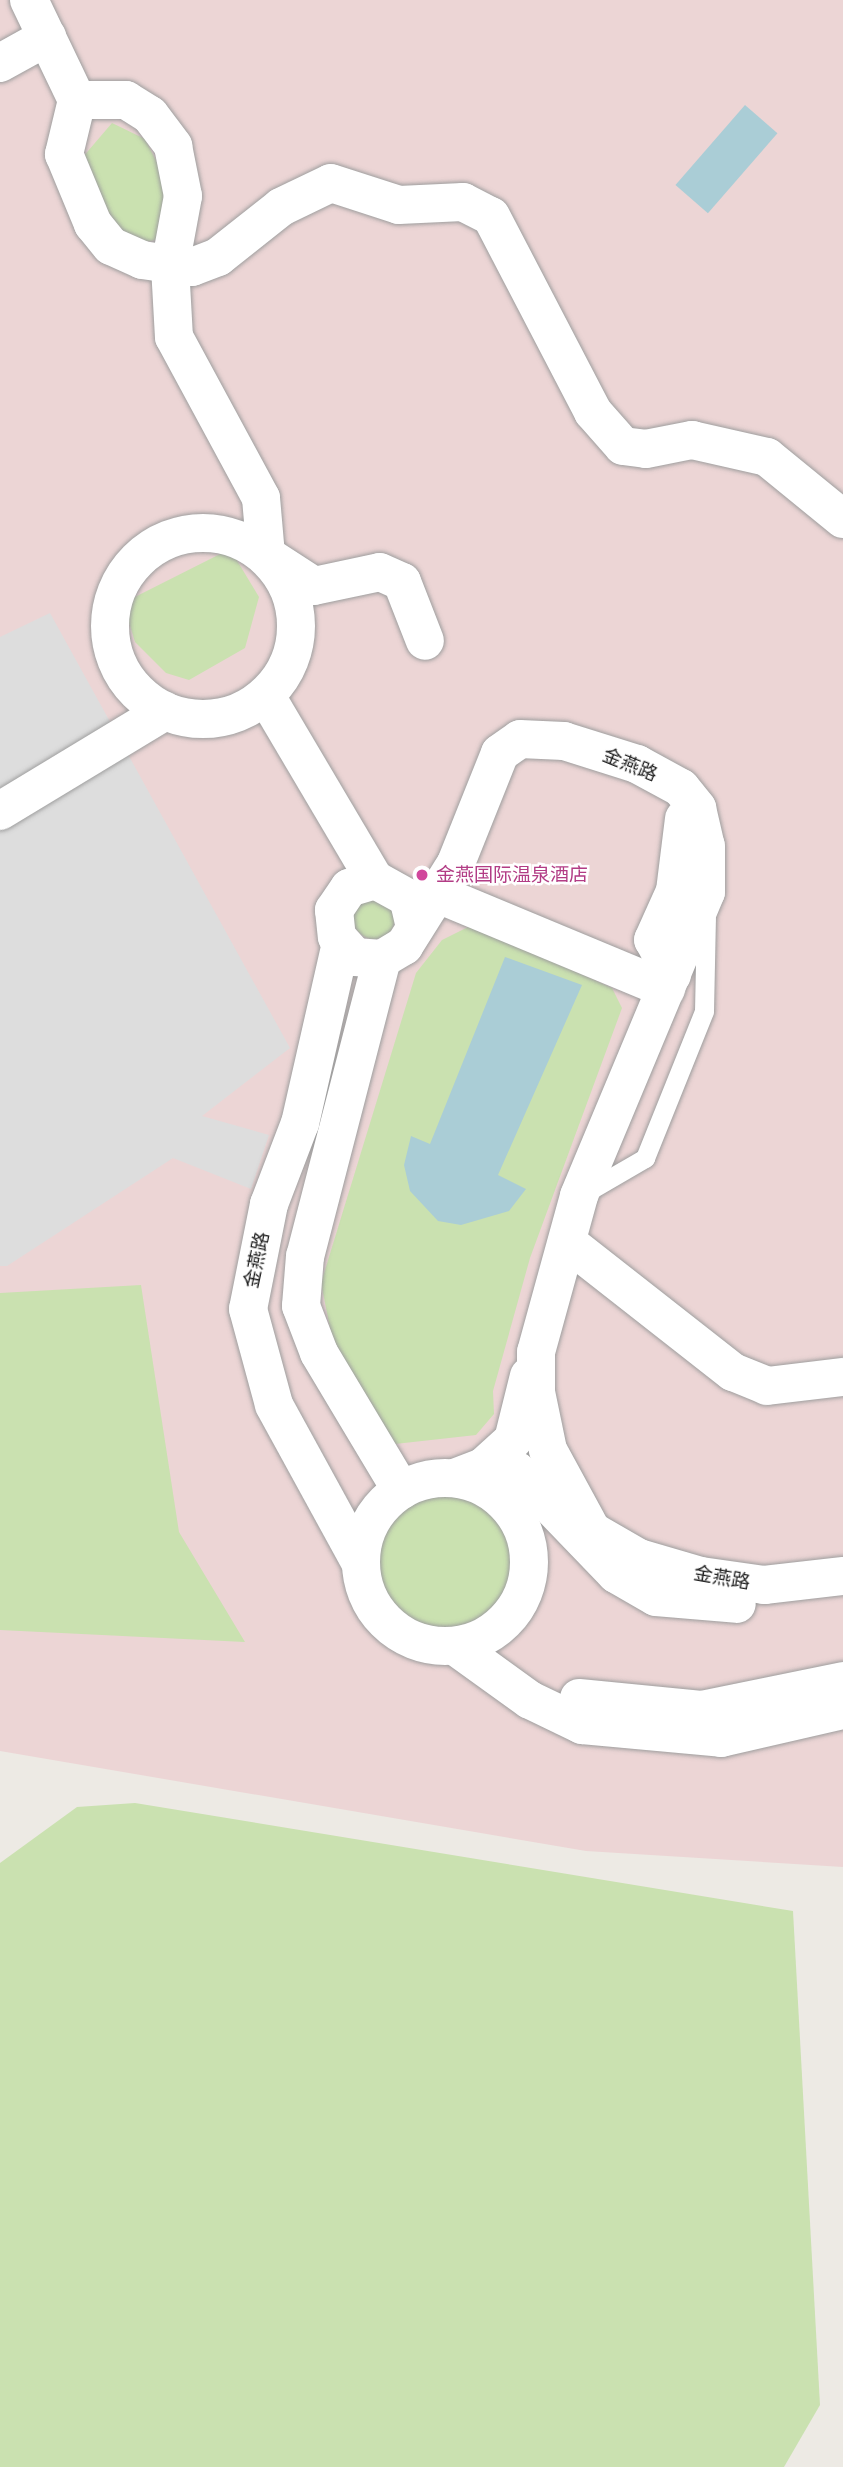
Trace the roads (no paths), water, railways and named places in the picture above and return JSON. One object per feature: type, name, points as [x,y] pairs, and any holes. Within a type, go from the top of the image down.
[{"type":"street","points":[[29,0],[77,100],[64,154],[93,224],[111,246],[170,266],[192,267],[218,257],[281,207],[331,183],[399,205],[463,202],[491,216],[593,412],[623,446],[646,449],[692,440],[768,457],[843,519]]},
{"type":"street","points":[[0,64],[47,37]]},
{"type":"street","points":[[77,100],[126,100],[150,115],[173,146],[183,196],[170,266],[174,337],[261,498],[266,555],[286,580],[296,610],[296,641],[286,671],[257,702],[221,718],[165,711],[138,694],[119,667],[109,636],[111,604],[124,575],[146,551],[175,536],[207,532],[239,538],[266,555],[314,586],[380,572],[402,582],[425,641]]},
{"type":"street","points":[[257,702],[370,883],[408,898],[414,922]]},
{"type":"street","points":[[0,811],[165,711]]},
{"type":"street","name":"金燕路","points":[[448,878],[500,753],[520,739],[564,741],[637,764],[681,788],[696,808],[706,846],[706,892],[579,1196],[513,1440],[469,1473]]},
{"type":"street","name":"金燕路","points":[[669,982],[653,940],[676,891],[685,821],[674,803],[651,791],[546,754],[514,763],[492,837],[448,878],[370,883],[334,910],[341,943],[300,1123],[269,1204],[248,1309],[274,1405],[360,1562],[370,1598],[400,1634],[472,1640],[520,1663],[577,1698],[651,1708],[701,1710],[843,1681]]},
{"type":"street","points":[[341,943],[355,957],[383,959],[404,946],[414,922],[448,878],[669,982]]},
{"type":"street","points":[[360,1562],[379,1509],[401,1490],[319,1353],[301,1306],[305,1255],[383,959]]},
{"type":"street","points":[[567,1242],[733,1372],[768,1386],[843,1377]]},
{"type":"street","name":"金燕路","points":[[536,1352],[536,1392],[548,1450],[592,1531],[639,1558],[701,1576],[764,1585],[843,1576]]},
{"type":"street","name":"金燕路","points":[[401,1490],[469,1473],[517,1471],[588,1549],[656,1597],[782,1605],[843,1597]]},
{"type":"street","points":[[469,1473],[504,1501],[529,1548],[530,1576],[521,1601],[472,1640]]},
{"type":"street","name":"金燕路","points":[[472,1640],[530,1699],[582,1725],[721,1738],[843,1710]]},
{"type":"lane","points":[[579,1196],[645,1158],[704,1011],[706,892]]},
{"type":"water","points":[[745,105],[777,133],[708,213],[675,185]]},
{"type":"water","points":[[505,957],[582,985],[498,1175],[526,1189],[509,1211],[461,1225],[438,1221],[410,1191],[404,1165],[411,1136],[430,1144]]},
{"type":"place","name":"金燕国际温泉酒店","points":[[422,875]]}]
